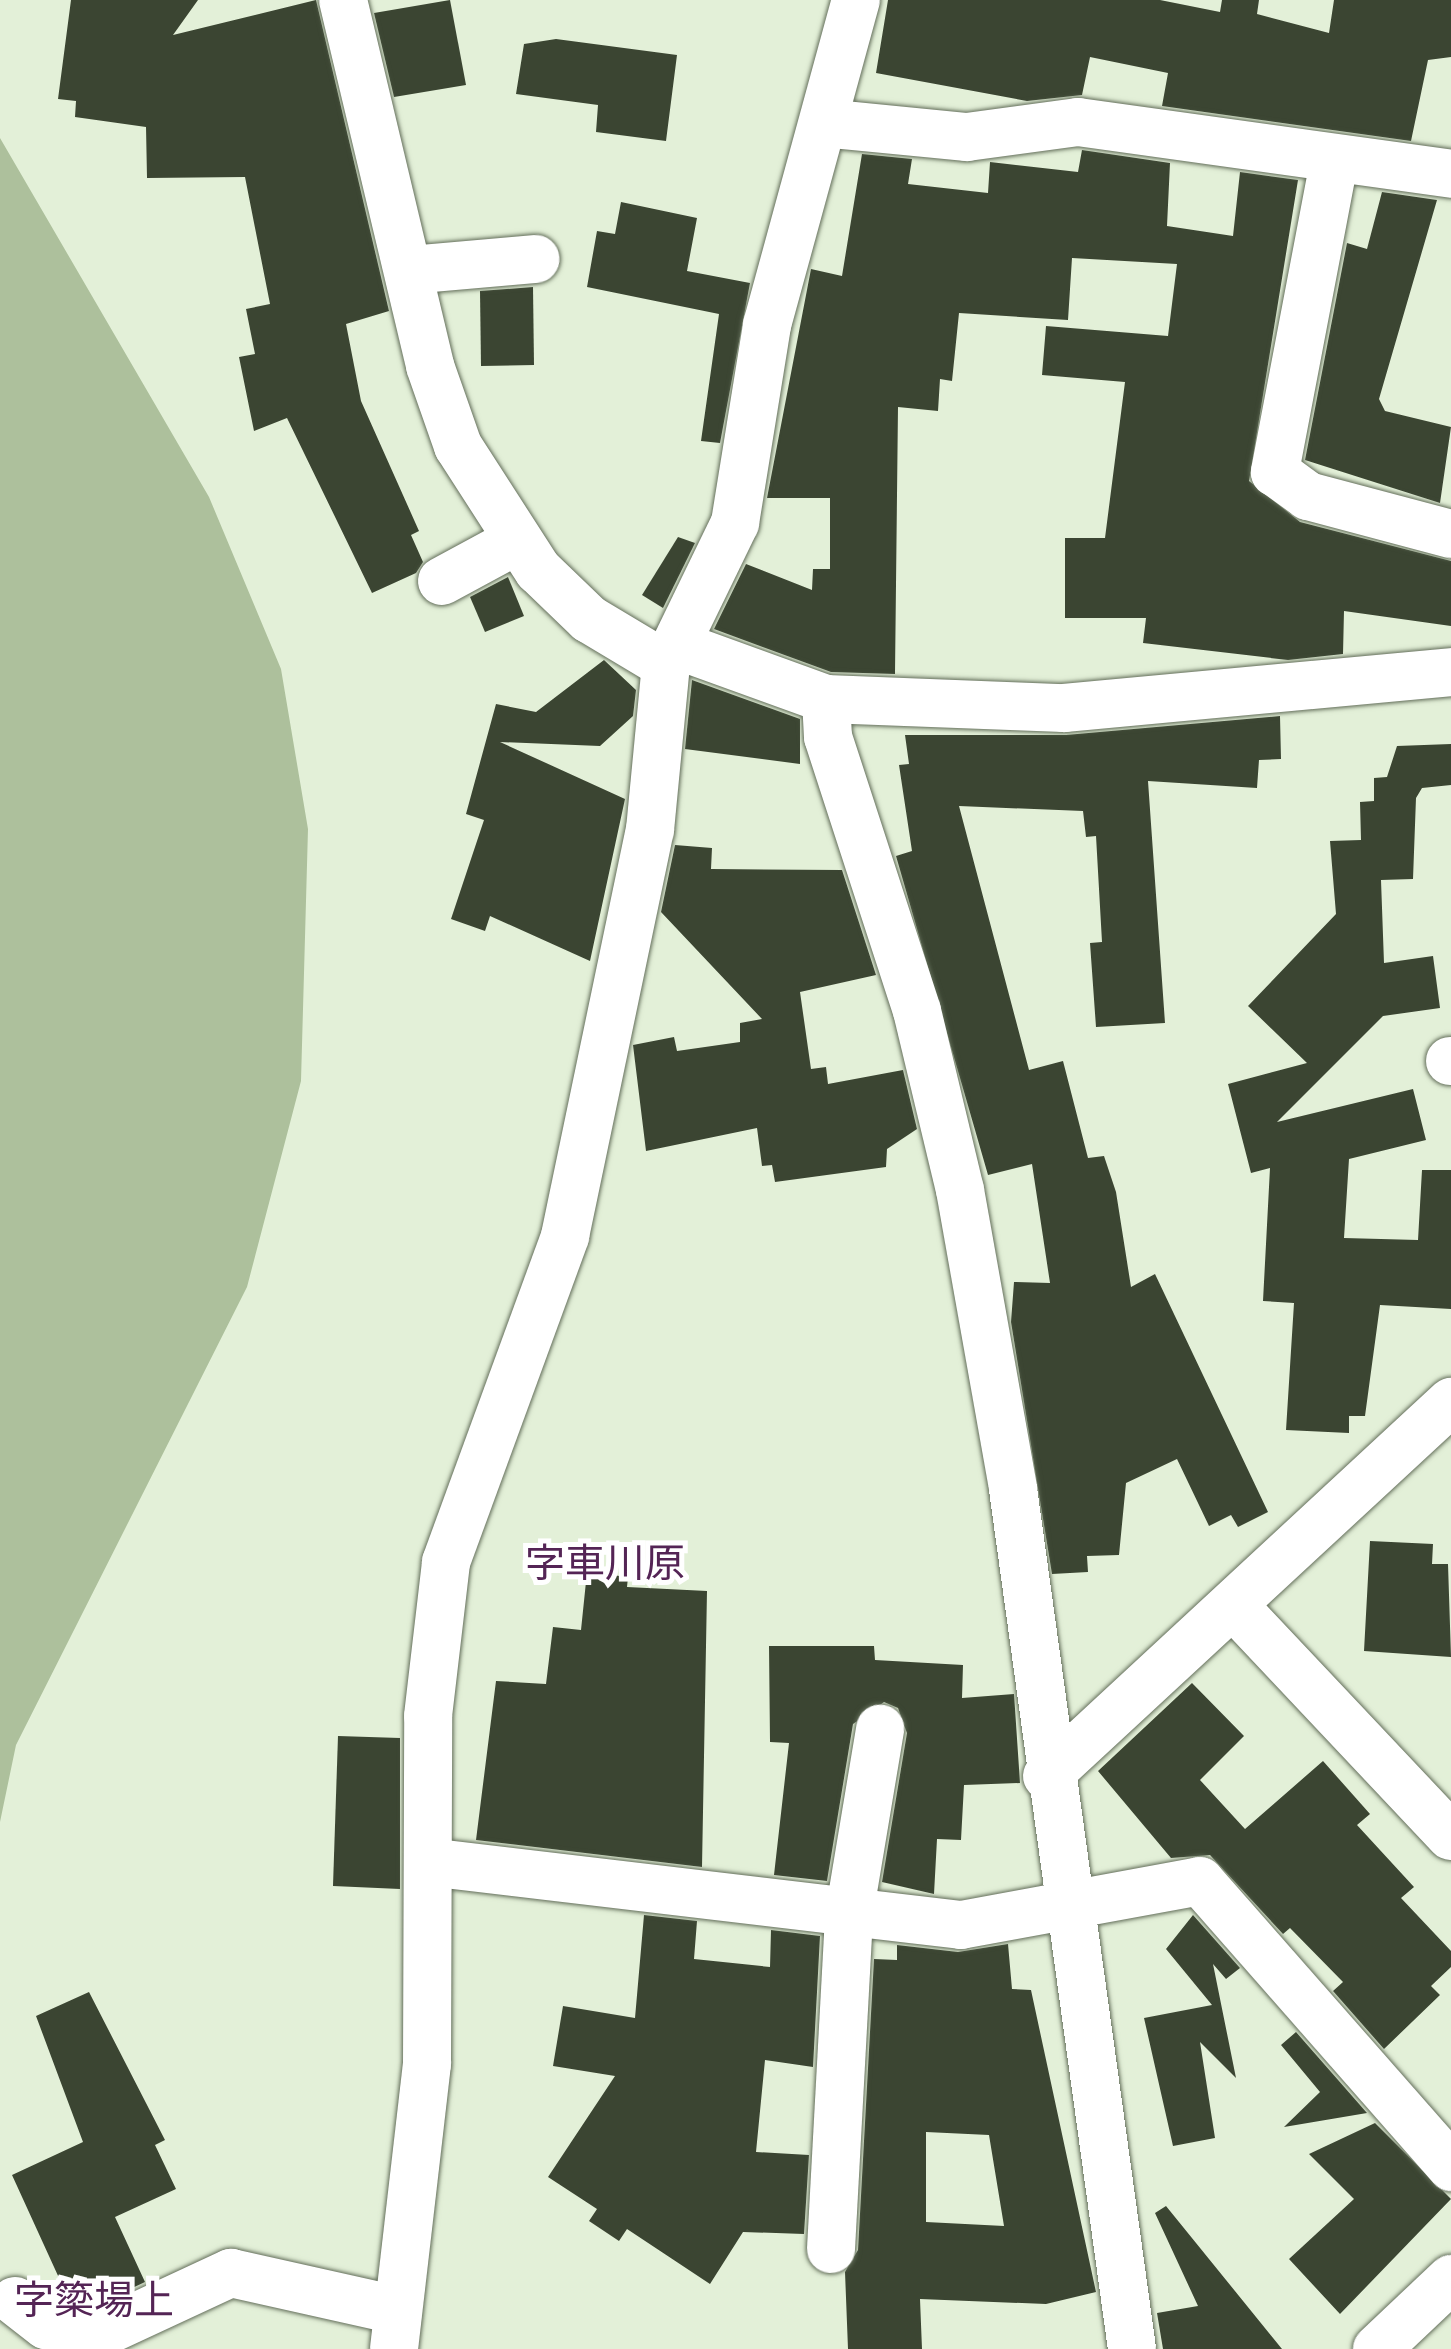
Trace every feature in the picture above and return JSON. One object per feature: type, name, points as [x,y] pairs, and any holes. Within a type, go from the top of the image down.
[{"type":"street","points":[[343,0],[409,270],[458,446],[514,542],[589,619],[672,655],[826,698],[1064,708],[1451,672]]},
{"type":"street","points":[[15,2301],[46,2325],[96,2336],[231,2273],[394,2329],[427,2064],[428,1716],[446,1562],[565,1236],[647,848],[672,655],[735,524],[766,325],[856,0]]},
{"type":"street","points":[[823,124],[966,137],[1078,122],[1334,162],[1451,174]]},
{"type":"street","points":[[1334,162],[1275,472],[1308,496],[1451,534]]},
{"type":"street","points":[[409,270],[536,259]]},
{"type":"street","points":[[442,581],[514,542]]},
{"type":"street","points":[[826,698],[828,737],[916,1011],[960,1190],[1013,1489],[1046,1776],[1132,2349]]},
{"type":"street","points":[[1046,1776],[1451,1402]]},
{"type":"street","points":[[1234,1606],[1451,1836]]},
{"type":"street","points":[[831,2250],[849,1915],[880,1729]]},
{"type":"street","points":[[428,1862],[849,1915],[961,1925],[1064,1899],[1200,1881],[1451,2166]]},
{"type":"street","points":[[1377,2349],[1451,2279]]},
{"type":"green space","points":[[0,138],[209,497],[281,669],[308,829],[301,1081],[247,1287],[16,1745],[0,1822]]},
{"type":"building","points":[[71,0],[198,0],[173,35],[316,0],[389,311],[346,324],[361,401],[419,531],[411,535],[423,562],[416,573],[372,593],[287,418],[254,431],[239,357],[255,354],[246,309],[270,304],[245,177],[147,178],[146,127],[75,117],[76,101],[58,99]]},
{"type":"building","points":[[450,0],[466,85],[394,97],[374,13]]},
{"type":"building","points":[[888,0],[1160,0],[1220,12],[1222,0],[1259,0],[1257,14],[1329,33],[1334,0],[1451,0],[1451,57],[1428,60],[1411,141],[1162,106],[1168,73],[1090,57],[1082,95],[1027,101],[876,73]]},
{"type":"building","points":[[556,39],[677,55],[666,141],[596,132],[598,105],[516,94],[524,44]]},
{"type":"building","points":[[1082,150],[1170,163],[1167,226],[1233,236],[1240,172],[1298,180],[1249,481],[1300,522],[1451,561],[1451,626],[1344,611],[1343,654],[1288,660],[1143,643],[1146,618],[1065,618],[1065,538],[1105,538],[1125,382],[1042,375],[1046,326],[1168,336],[1177,264],[1072,258],[1068,320],[959,313],[952,381],[940,379],[938,411],[898,407],[895,674],[831,672],[714,629],[746,564],[812,590],[813,569],[830,569],[830,498],[767,498],[811,269],[842,276],[862,154],[912,159],[908,184],[988,193],[990,162],[1078,172]]},
{"type":"building","points":[[1382,192],[1437,200],[1379,399],[1385,411],[1451,427],[1440,503],[1305,460],[1347,243],[1367,249]]},
{"type":"building","points":[[621,202],[697,218],[687,271],[750,283],[720,443],[701,441],[719,314],[587,287],[597,231],[615,234]]},
{"type":"building","points":[[533,287],[534,365],[481,366],[480,291]]},
{"type":"building","points":[[678,537],[695,543],[663,608],[642,595]]},
{"type":"building","points":[[508,577],[524,616],[485,632],[470,597]]},
{"type":"building","points":[[604,660],[636,690],[633,716],[600,746],[500,742],[625,799],[590,961],[490,916],[485,931],[451,919],[484,820],[466,814],[496,704],[536,712]]},
{"type":"building","points":[[692,680],[800,719],[800,764],[685,749]]},
{"type":"building","points":[[1280,716],[1281,759],[1259,760],[1257,788],[1148,781],[1165,1023],[1096,1027],[1090,943],[1102,942],[1096,836],[1086,837],[1083,811],[959,806],[1029,1070],[1063,1061],[1088,1158],[1104,1156],[1116,1192],[1131,1287],[1155,1274],[1268,1512],[1238,1527],[1231,1515],[1209,1526],[1177,1459],[1126,1483],[1119,1555],[1087,1556],[1088,1572],[1052,1574],[1011,1322],[1014,1282],[1050,1283],[1032,1164],[988,1175],[896,856],[912,851],[899,765],[909,764],[905,735],[1066,735]]},
{"type":"building","points":[[1451,744],[1451,785],[1422,788],[1416,798],[1413,879],[1381,880],[1384,963],[1433,956],[1440,1008],[1383,1016],[1277,1122],[1413,1089],[1426,1140],[1349,1159],[1344,1238],[1418,1240],[1422,1170],[1451,1170],[1451,1309],[1380,1305],[1365,1416],[1349,1416],[1349,1433],[1286,1430],[1294,1303],[1263,1301],[1270,1168],[1251,1173],[1228,1084],[1307,1063],[1248,1006],[1336,914],[1330,841],[1361,840],[1360,802],[1374,801],[1374,778],[1387,777],[1397,746]]},
{"type":"building","points":[[675,845],[712,848],[711,869],[842,870],[876,975],[800,992],[811,1069],[826,1067],[828,1084],[903,1070],[917,1129],[887,1149],[886,1167],[775,1182],[772,1165],[762,1166],[757,1128],[646,1151],[633,1045],[674,1037],[677,1051],[740,1042],[740,1023],[762,1019],[661,912]]},
{"type":"building","points":[[1370,1541],[1433,1544],[1432,1564],[1448,1564],[1451,1657],[1364,1651]]},
{"type":"building","points":[[587,1572],[628,1577],[627,1587],[707,1591],[702,1867],[476,1840],[496,1681],[546,1684],[553,1627],[581,1630]]},
{"type":"building","points":[[769,1646],[874,1646],[875,1660],[963,1665],[962,1698],[1014,1694],[1020,1783],[964,1785],[961,1840],[937,1839],[934,1894],[882,1882],[907,1733],[898,1708],[884,1702],[853,1724],[827,1881],[774,1875],[789,1743],[770,1742]]},
{"type":"building","points":[[1192,1683],[1244,1736],[1200,1780],[1245,1829],[1323,1761],[1370,1814],[1357,1825],[1414,1887],[1401,1898],[1451,1951],[1451,1967],[1431,1986],[1440,1995],[1384,2049],[1333,1991],[1343,1982],[1290,1928],[1283,1934],[1210,1855],[1171,1858],[1098,1771]]},
{"type":"building","points":[[338,1736],[400,1738],[400,1889],[333,1886]]},
{"type":"building","points":[[644,1915],[697,1921],[694,1959],[770,1967],[771,1930],[820,1936],[813,2067],[765,2060],[756,2152],[809,2155],[804,2234],[743,2232],[710,2284],[627,2229],[619,2241],[589,2221],[597,2209],[548,2177],[615,2076],[553,2066],[563,2006],[635,2018]]},
{"type":"building","points":[[1193,1915],[1240,1968],[1226,1979],[1213,1964],[1236,2078],[1200,2042],[1215,2138],[1173,2146],[1144,2018],[1212,2005],[1166,1949]]},
{"type":"building","points":[[1008,1944],[1012,1989],[1031,1990],[1096,2292],[1046,2304],[920,2299],[922,2349],[848,2349],[845,2272],[858,2250],[874,1959],[897,1960],[897,1945],[958,1952]],"holes":[[[926,2132],[989,2135],[1004,2226],[926,2222]]]},
{"type":"building","points":[[89,1992],[165,2140],[155,2145],[176,2189],[115,2217],[145,2282],[92,2307],[70,2302],[12,2175],[83,2142],[36,2016]]},
{"type":"building","points":[[1296,2032],[1367,2113],[1284,2127],[1320,2092],[1281,2045]]},
{"type":"building","points":[[1375,2123],[1451,2199],[1340,2314],[1289,2259],[1354,2199],[1309,2154]]},
{"type":"building","points":[[1166,2206],[1282,2349],[1163,2349],[1157,2313],[1198,2306],[1155,2213]]},
{"type":"district","name":"字車川原","points":[[605,1563]]},
{"type":"district","name":"字簗場上","points":[[94,2300]]}]
